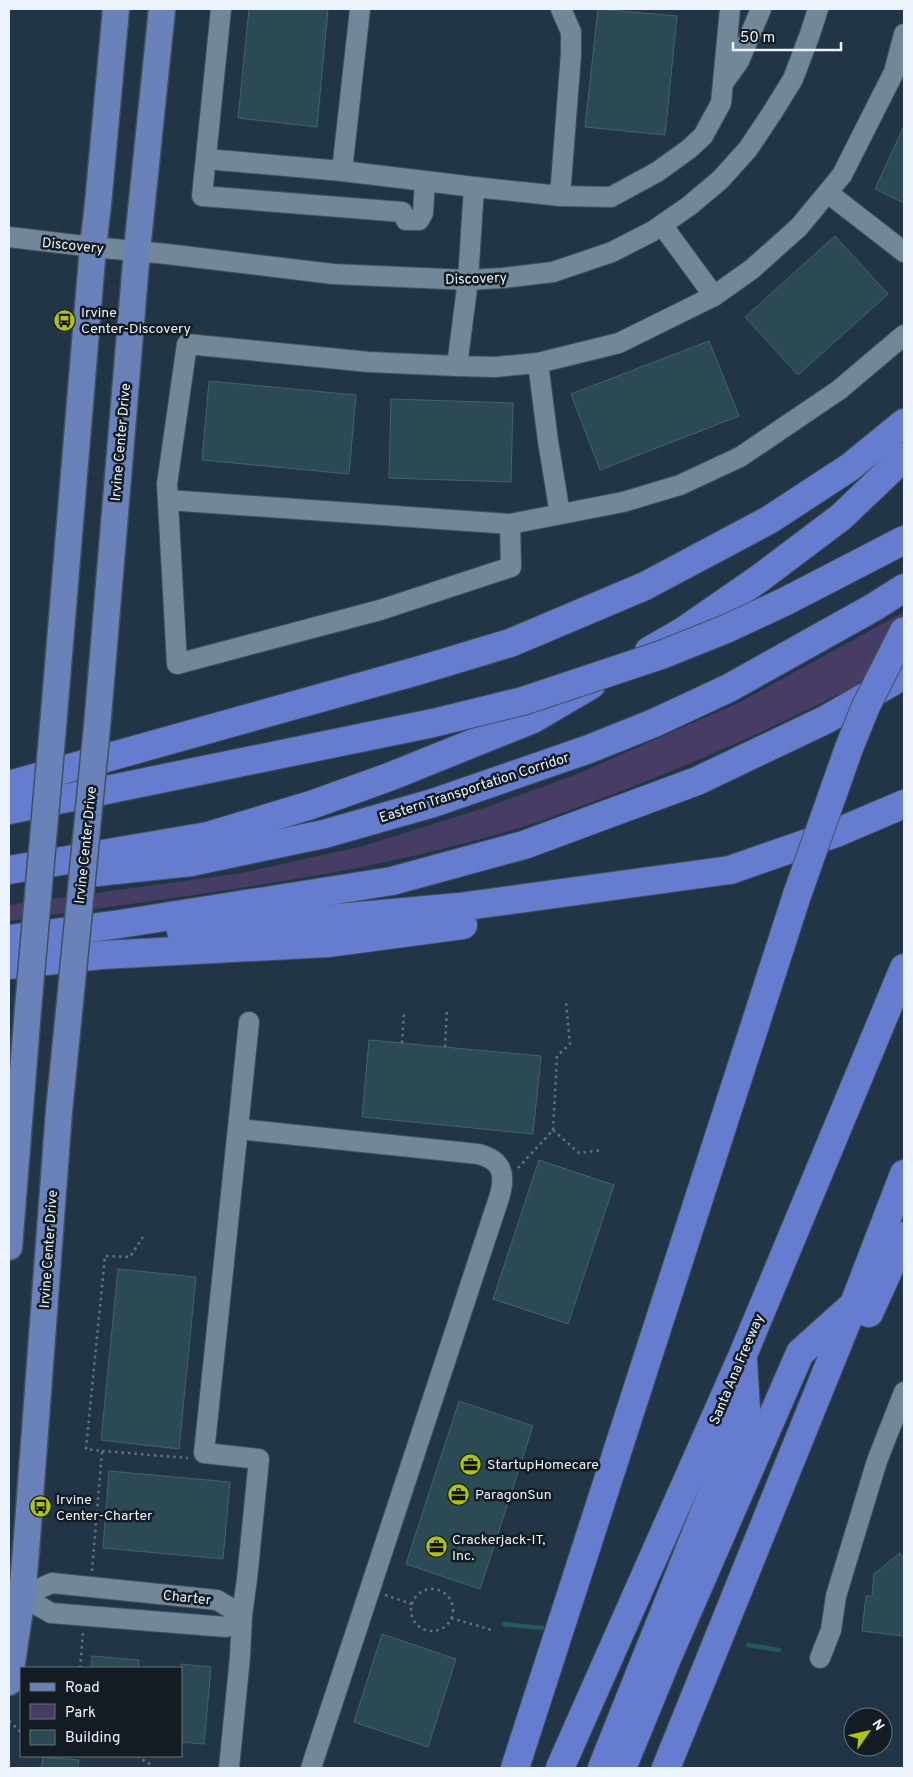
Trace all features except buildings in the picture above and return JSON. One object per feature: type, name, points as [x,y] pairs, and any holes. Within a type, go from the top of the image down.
[{"type":"highway","points":[[9,785],[417,671],[510,643],[645,586],[769,520],[850,467],[904,423]]},
{"type":"highway","points":[[9,870],[208,836],[311,805],[389,777],[533,719],[682,632],[760,578],[841,517],[904,457]]},
{"type":"highway","points":[[9,810],[433,723],[523,701],[661,655],[726,629],[786,601],[904,540]]},
{"type":"highway","name":"Eastern Transportation Corridor","points":[[9,882],[191,862],[324,834],[433,803],[589,749],[654,723],[729,688],[874,607],[904,588]]},
{"type":"highway","points":[[515,1768],[791,915],[852,740],[870,698],[904,630]]},
{"type":"highway","points":[[9,939],[120,924],[392,881],[524,845],[698,781],[824,720],[904,675]]},
{"type":"highway","points":[[9,965],[102,955],[328,943],[556,912],[648,893],[730,870],[836,833],[904,804]]},
{"type":"highway","points":[[120,924],[178,931],[270,924],[458,907],[730,870]]},
{"type":"highway","name":"Santa Ana Freeway","points":[[560,1768],[742,1357],[904,968]]},
{"type":"highway","points":[[666,1768],[854,1304],[904,1174]]},
{"type":"highway","points":[[828,1368],[864,1325],[904,1236]]},
{"type":"highway","points":[[622,1768],[672,1647],[800,1353],[854,1304]]},
{"type":"highway","points":[[602,1768],[746,1409],[742,1357]]},
{"type":"main road","points":[[9,1248],[93,247],[116,9]]},
{"type":"main road","name":"Irvine Center Drive","points":[[9,1682],[15,1595],[59,1111],[98,716],[137,250],[162,9]]},
{"type":"street","points":[[221,9],[202,196],[402,212],[406,220],[419,220],[423,213],[426,181]]},
{"type":"street","points":[[342,171],[360,9]]},
{"type":"street","points":[[560,196],[571,54],[571,32],[561,9]]},
{"type":"street","points":[[206,158],[342,171],[560,196],[611,197],[657,172],[689,149],[703,136],[722,103],[730,9]]},
{"type":"street","points":[[723,83],[739,61],[761,9]]},
{"type":"street","name":"Discovery","points":[[9,237],[137,250],[333,274],[468,280],[554,272],[612,252],[662,225],[689,206],[720,180],[748,149],[793,78],[818,9]]},
{"type":"street","points":[[510,524],[511,567],[380,610],[177,664],[168,484],[187,344],[369,362],[495,367],[538,363],[619,343],[714,296],[752,269],[799,227],[842,175],[894,72],[904,34]]},
{"type":"street","points":[[457,366],[468,280],[474,186]]},
{"type":"street","points":[[828,193],[904,252]]},
{"type":"street","points":[[662,225],[714,296]]},
{"type":"street","points":[[168,500],[510,524],[623,502],[680,486],[740,457],[839,390],[904,336]]},
{"type":"street","points":[[538,363],[560,514]]},
{"type":"street","points":[[229,1768],[240,1657],[242,1615],[259,1459],[204,1453],[249,1022]]},
{"type":"street","points":[[238,1128],[478,1154],[488,1157],[498,1164],[503,1175],[503,1185],[499,1198],[311,1768]]},
{"type":"street","points":[[820,1658],[831,1630],[836,1596],[878,1461],[904,1392]]},
{"type":"street","name":"Charter","points":[[52,1583],[217,1600],[242,1615],[226,1627],[84,1616],[51,1613],[15,1595],[52,1583]]},
{"type":"path","points":[[503,1175],[520,1166],[553,1130],[557,1056],[570,1044],[566,1001]]},
{"type":"path","points":[[445,1047],[447,1009]]},
{"type":"path","points":[[402,1043],[404,1012]]},
{"type":"path","points":[[553,1130],[579,1153],[603,1150]]},
{"type":"path","points":[[143,1237],[130,1257],[105,1256],[86,1449],[190,1458],[204,1453]]},
{"type":"path","points":[[90,1587],[102,1451]]},
{"type":"path","points":[[370,1590],[412,1604]]},
{"type":"path","points":[[427,1590],[441,1592],[450,1601],[451,1618],[441,1629],[428,1631],[422,1629],[412,1618],[412,1604],[415,1598],[427,1590]]},
{"type":"path","points":[[80,1667],[84,1616]]},
{"type":"path","points":[[451,1618],[492,1630]]},
{"type":"path","points":[[9,1720],[20,1731]]},
{"type":"path","points":[[139,1757],[151,1764]]},
{"type":"green space","points":[[904,612],[904,661],[785,721],[705,757],[623,791],[535,823],[457,845],[330,873],[202,894],[9,921],[9,905],[242,873],[363,846],[484,808],[575,775],[740,702]]},
{"type":"waterway","points":[[504,1624],[542,1628]]},
{"type":"waterway","points":[[748,1645],[779,1650]]},
{"type":"place","name":"Irvine Center-Discovery","points":[[65,320]]},
{"type":"place","name":"StartupHomecare","points":[[471,1464]]},
{"type":"place","name":"ParagonSun","points":[[459,1494]]},
{"type":"place","name":"Irvine Center-Charter","points":[[40,1507]]},
{"type":"place","name":"Crackerjack-IT, Inc.","points":[[436,1547]]}]
